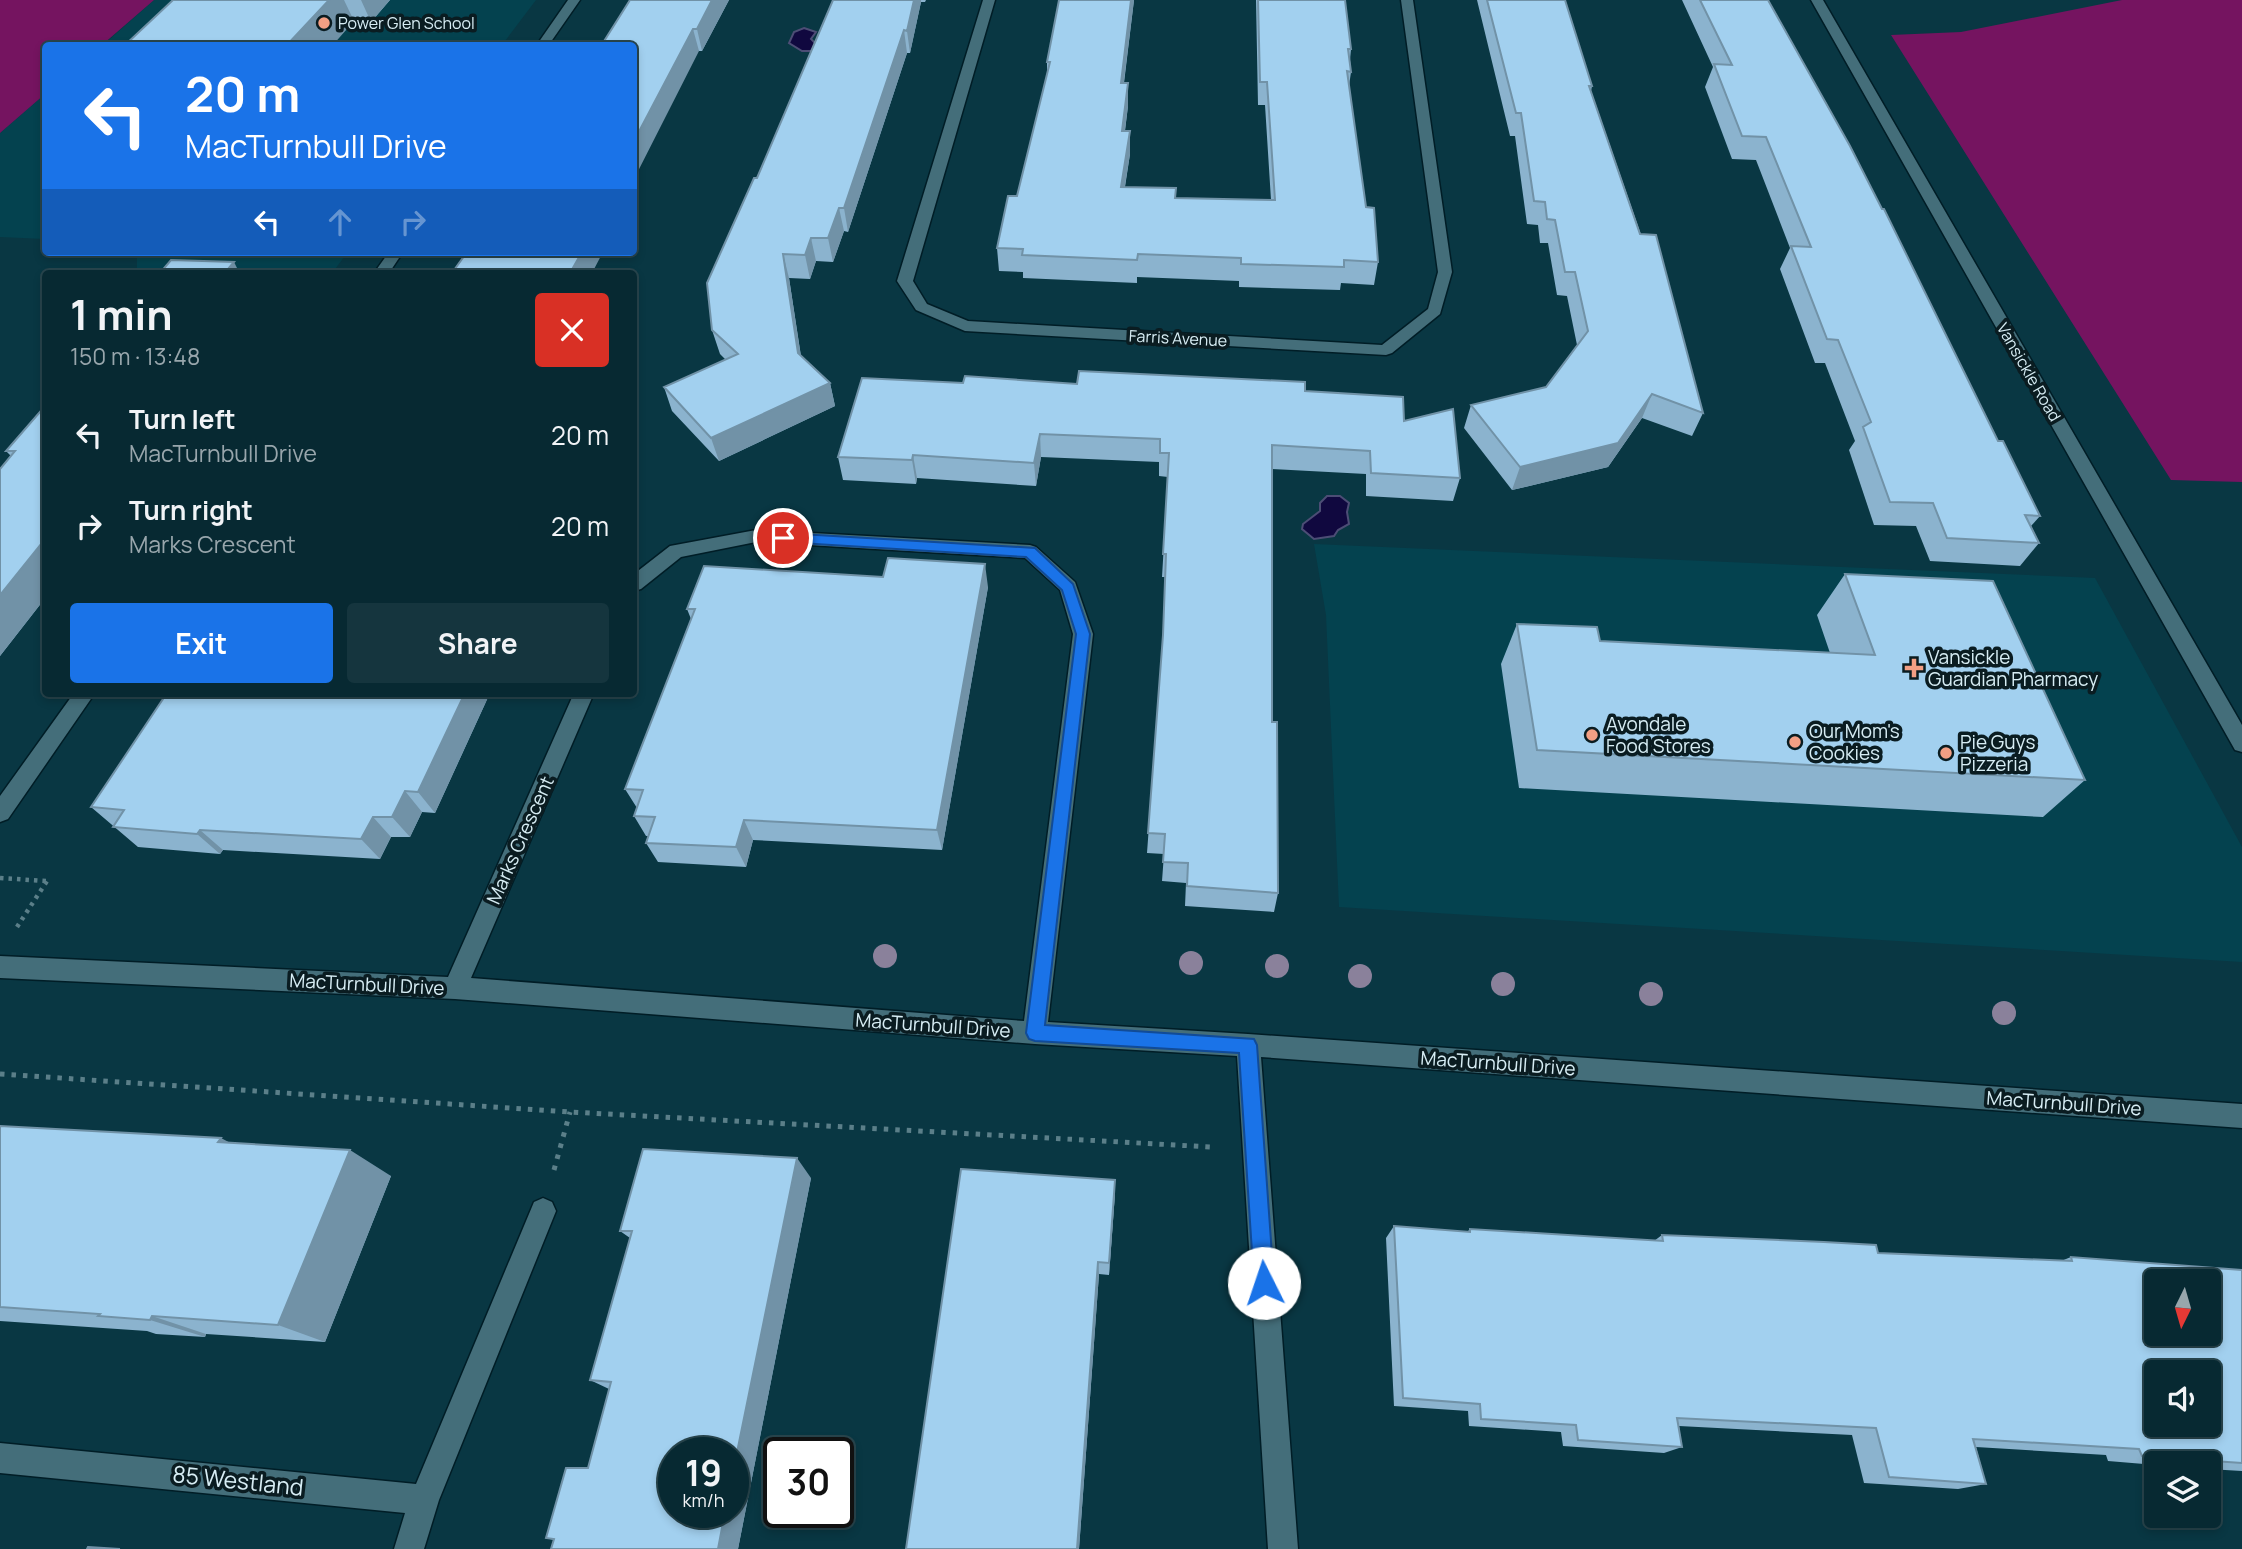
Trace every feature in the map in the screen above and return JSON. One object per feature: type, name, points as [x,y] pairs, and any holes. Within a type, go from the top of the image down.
[{"type":"street","points":[[545,42],[574,0]]},
{"type":"street","name":"Farris Avenue","points":[[989,0],[905,281],[921,307],[965,326],[1386,350],[1435,311],[1445,272],[1407,0]]},
{"type":"street","name":"Vansickle Road","points":[[1817,0],[2242,744]]},
{"type":"street","points":[[637,582],[677,551],[756,536],[1030,552],[1068,587],[1083,634],[1035,1033]]},
{"type":"street","points":[[0,813],[82,697]]},
{"type":"street","name":"Marks Crescent","points":[[455,988],[582,697]]},
{"type":"street","name":"MacTurnbull Drive","points":[[0,967],[455,988],[1035,1033],[1248,1045],[2242,1116]]},
{"type":"street","points":[[1248,1045],[1283,1549]]},
{"type":"street","points":[[408,1549],[424,1500],[543,1212]]},
{"type":"street","name":"85 Westland","points":[[0,1458],[424,1500]]},
{"type":"path","points":[[0,878],[47,881],[13,932]]},
{"type":"path","points":[[0,1074],[570,1112],[1255,1149]]},
{"type":"path","points":[[543,1212],[570,1112]]},
{"type":"shaded area","points":[[0,0],[154,0],[105,42],[42,42],[42,97],[0,133]]},
{"type":"shaded area","name":"Power Glen School","points":[[154,0],[536,0],[504,42],[107,42]]},
{"type":"shaded area","points":[[2122,0],[2242,0],[2242,482],[2171,480],[1891,35],[1961,32]]},
{"type":"shaded area","points":[[804,28],[816,32],[811,39],[816,44],[811,51],[802,51],[789,43],[794,32]]},
{"type":"shaded area","points":[[42,97],[42,239],[0,237],[0,133]]},
{"type":"shaded area","points":[[137,256],[345,256],[334,270],[137,270]]},
{"type":"shaded area","points":[[1327,496],[1340,496],[1349,503],[1349,524],[1338,530],[1334,536],[1314,539],[1302,529],[1303,524],[1320,511],[1320,503]]},
{"type":"shaded area","points":[[1314,544],[2095,578],[2242,847],[2242,962],[1339,907],[1326,615]]},
{"type":"building","points":[[173,0],[329,0],[290,42],[128,42]]},
{"type":"building","points":[[630,0],[712,0],[697,29],[693,29],[637,135],[637,42],[604,42]]},
{"type":"building","points":[[833,0],[914,0],[907,31],[904,30],[844,208],[839,208],[828,238],[811,238],[805,255],[783,254],[798,353],[830,383],[711,438],[664,387],[738,354],[712,330],[707,283],[754,178],[757,178]]},
{"type":"building","points":[[1059,0],[1131,0],[1121,83],[1128,83],[1122,131],[1130,131],[1121,187],[1176,188],[1175,198],[1275,200],[1267,82],[1260,82],[1258,0],[1345,0],[1351,49],[1348,49],[1351,72],[1347,71],[1366,207],[1374,208],[1378,262],[1344,260],[1344,267],[1241,264],[1241,258],[1138,254],[1137,260],[1022,255],[1023,249],[997,248],[1008,196],[1017,196],[1050,62],[1047,62]]},
{"type":"building","points":[[1487,0],[1565,0],[1592,86],[1589,86],[1640,234],[1656,235],[1703,413],[1652,394],[1618,443],[1520,467],[1471,405],[1546,387],[1588,331],[1575,272],[1565,272],[1555,220],[1547,219],[1545,202],[1534,201],[1521,113],[1516,113]]},
{"type":"building","points":[[1700,0],[1768,0],[1884,209],[1998,441],[2003,441],[2040,516],[2025,515],[2039,543],[1947,538],[1933,503],[1890,502],[1863,427],[1871,422],[1838,340],[1827,339],[1791,246],[1811,247],[1766,137],[1742,136],[1714,64],[1732,65]]},
{"type":"building","points":[[464,256],[580,256],[572,270],[454,270]]},
{"type":"building","points":[[171,260],[234,262],[228,269],[239,269],[238,270],[163,270]]},
{"type":"building","points":[[1079,371],[1305,382],[1305,391],[1403,397],[1404,421],[1453,409],[1460,478],[1371,473],[1370,451],[1272,445],[1272,722],[1277,722],[1278,893],[1187,886],[1188,863],[1163,862],[1165,834],[1148,833],[1163,635],[1166,554],[1163,554],[1169,453],[1160,453],[1160,439],[1040,434],[1034,463],[913,455],[912,460],[838,457],[862,378],[963,383],[965,376],[1077,384]]},
{"type":"building","points":[[42,410],[42,543],[0,595],[0,469],[15,451],[6,451]]},
{"type":"building","points":[[888,558],[985,564],[937,830],[744,820],[736,847],[646,843],[655,817],[634,816],[643,790],[625,789],[695,609],[687,609],[704,566],[883,577]]},
{"type":"building","points":[[1845,574],[1993,581],[2085,780],[1537,750],[1517,624],[1597,627],[1600,641],[1875,655]]},
{"type":"building","points":[[164,697],[463,697],[418,792],[405,791],[392,817],[373,817],[361,839],[200,830],[197,834],[113,827],[124,810],[91,807]]},
{"type":"building","points":[[0,1126],[221,1138],[218,1142],[350,1150],[278,1325],[152,1316],[150,1320],[0,1307]]},
{"type":"building","points":[[643,1149],[797,1158],[740,1437],[658,1437],[658,1528],[722,1528],[718,1549],[551,1549],[554,1539],[546,1538],[566,1468],[588,1468],[611,1382],[590,1380],[632,1231],[620,1231]]},
{"type":"building","points":[[961,1169],[1115,1180],[1109,1263],[1098,1262],[1077,1549],[906,1549]]},
{"type":"building","points":[[1394,1226],[1663,1241],[1662,1235],[1824,1242],[1876,1245],[1878,1253],[2072,1261],[2071,1257],[2242,1270],[2242,1463],[2221,1462],[2221,1451],[2144,1451],[2144,1456],[2139,1449],[1973,1439],[1986,1484],[1889,1477],[1876,1428],[1677,1418],[1682,1447],[1578,1440],[1576,1425],[1481,1419],[1480,1404],[1403,1398]]},
{"type":"building","points":[[88,1547],[120,1549],[87,1549]]},
{"type":"place","name":"Power Glen School","points":[[324,23]]},
{"type":"place","name":"Vansickle Guardian Pharmacy","points":[[1914,668]]},
{"type":"place","name":"Avondale Food Stores","points":[[1592,735]]},
{"type":"place","name":"Our Mom's Cookies","points":[[1795,742]]},
{"type":"place","name":"Pie Guys Pizzeria","points":[[1946,753]]},
{"type":"route","points":[[783,538],[1030,552],[1068,587],[1083,634],[1035,1033],[1248,1045],[1264,1283]]}]
